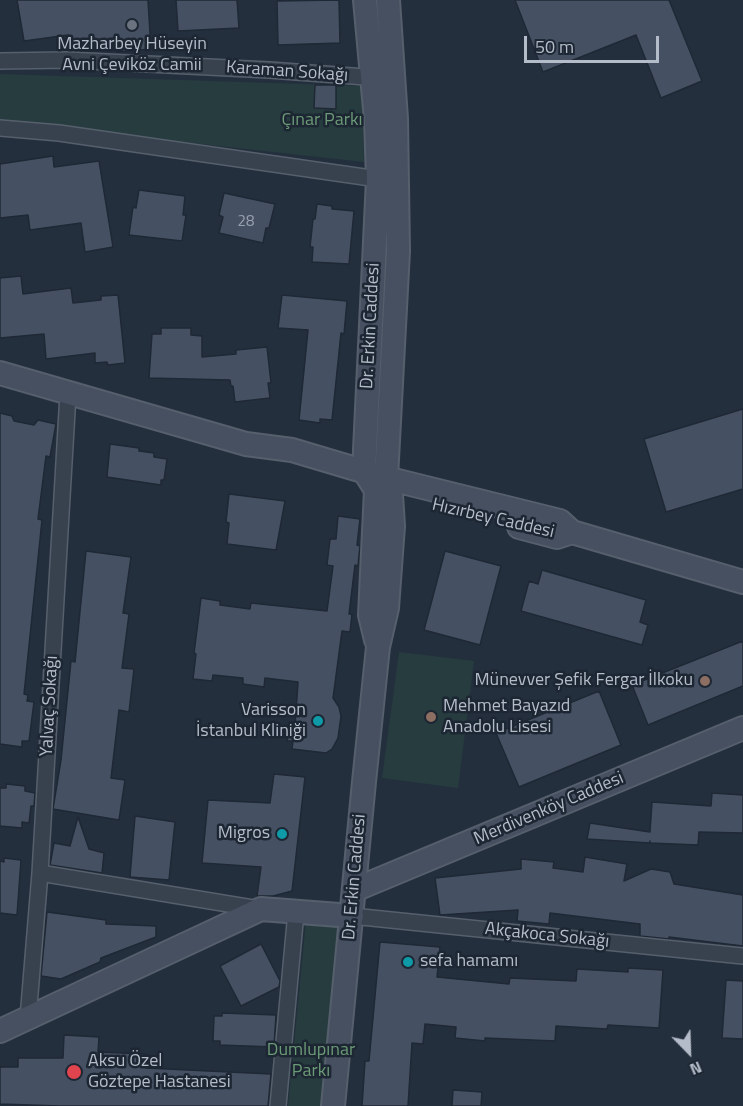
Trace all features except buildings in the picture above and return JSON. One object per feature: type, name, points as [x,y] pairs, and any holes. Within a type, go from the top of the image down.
[{"type":"street","name":"Dr. Erkin Caddesi","points":[[333,1106],[378,647],[387,608],[393,526],[384,487],[398,251],[382,78],[365,0]]},
{"type":"street","name":"Dr. Erkin Caddesi","points":[[364,471],[378,179],[376,128],[388,0]]},
{"type":"street","name":"Karaman Sokağı","points":[[0,61],[67,60],[382,78]]},
{"type":"street","points":[[0,128],[59,133],[378,179]]},
{"type":"street","name":"Hızırbey Caddesi","points":[[0,373],[246,444],[292,450],[364,471],[384,487]]},
{"type":"street","name":"Yalvaç Sokağı","points":[[28,1018],[40,873],[69,394]]},
{"type":"street","name":"Hızırbey Caddesi","points":[[246,444],[287,465],[384,487],[743,582]]},
{"type":"street","points":[[355,882],[743,716]]},
{"type":"street","name":"Merdivenköy Caddesi","points":[[355,882],[743,728]]},
{"type":"street","points":[[40,873],[261,909],[352,916]]},
{"type":"street","points":[[0,1031],[261,909]]},
{"type":"street","points":[[278,1106],[296,912]]},
{"type":"street","name":"Akçakoca Sokağı","points":[[352,916],[743,956]]},
{"type":"green space","name":"Çınar Parkı","points":[[0,74],[362,86],[364,162],[0,122]]},
{"type":"green space","points":[[399,652],[474,661],[458,788],[382,778]]},
{"type":"green space","name":"Dumlupınar Parkı","points":[[342,920],[325,1106],[288,1106],[306,921]]},
{"type":"place","name":"Mazharbey Hüseyin Avni Çeviköz Camii","points":[[132,25]]},
{"type":"place","name":"Münevver Şefik Fergar İlkoku","points":[[705,681]]},
{"type":"place","name":"Mehmet Bayazıd Anadolu Lisesi","points":[[431,717]]},
{"type":"place","name":"Varisson İstanbul Kliniği","points":[[318,721]]},
{"type":"place","name":"Migros","points":[[282,834]]},
{"type":"place","name":"sefa hamamı","points":[[408,962]]},
{"type":"place","name":"Aksu Özel Göztepe Hastanesi","points":[[74,1072]]}]
